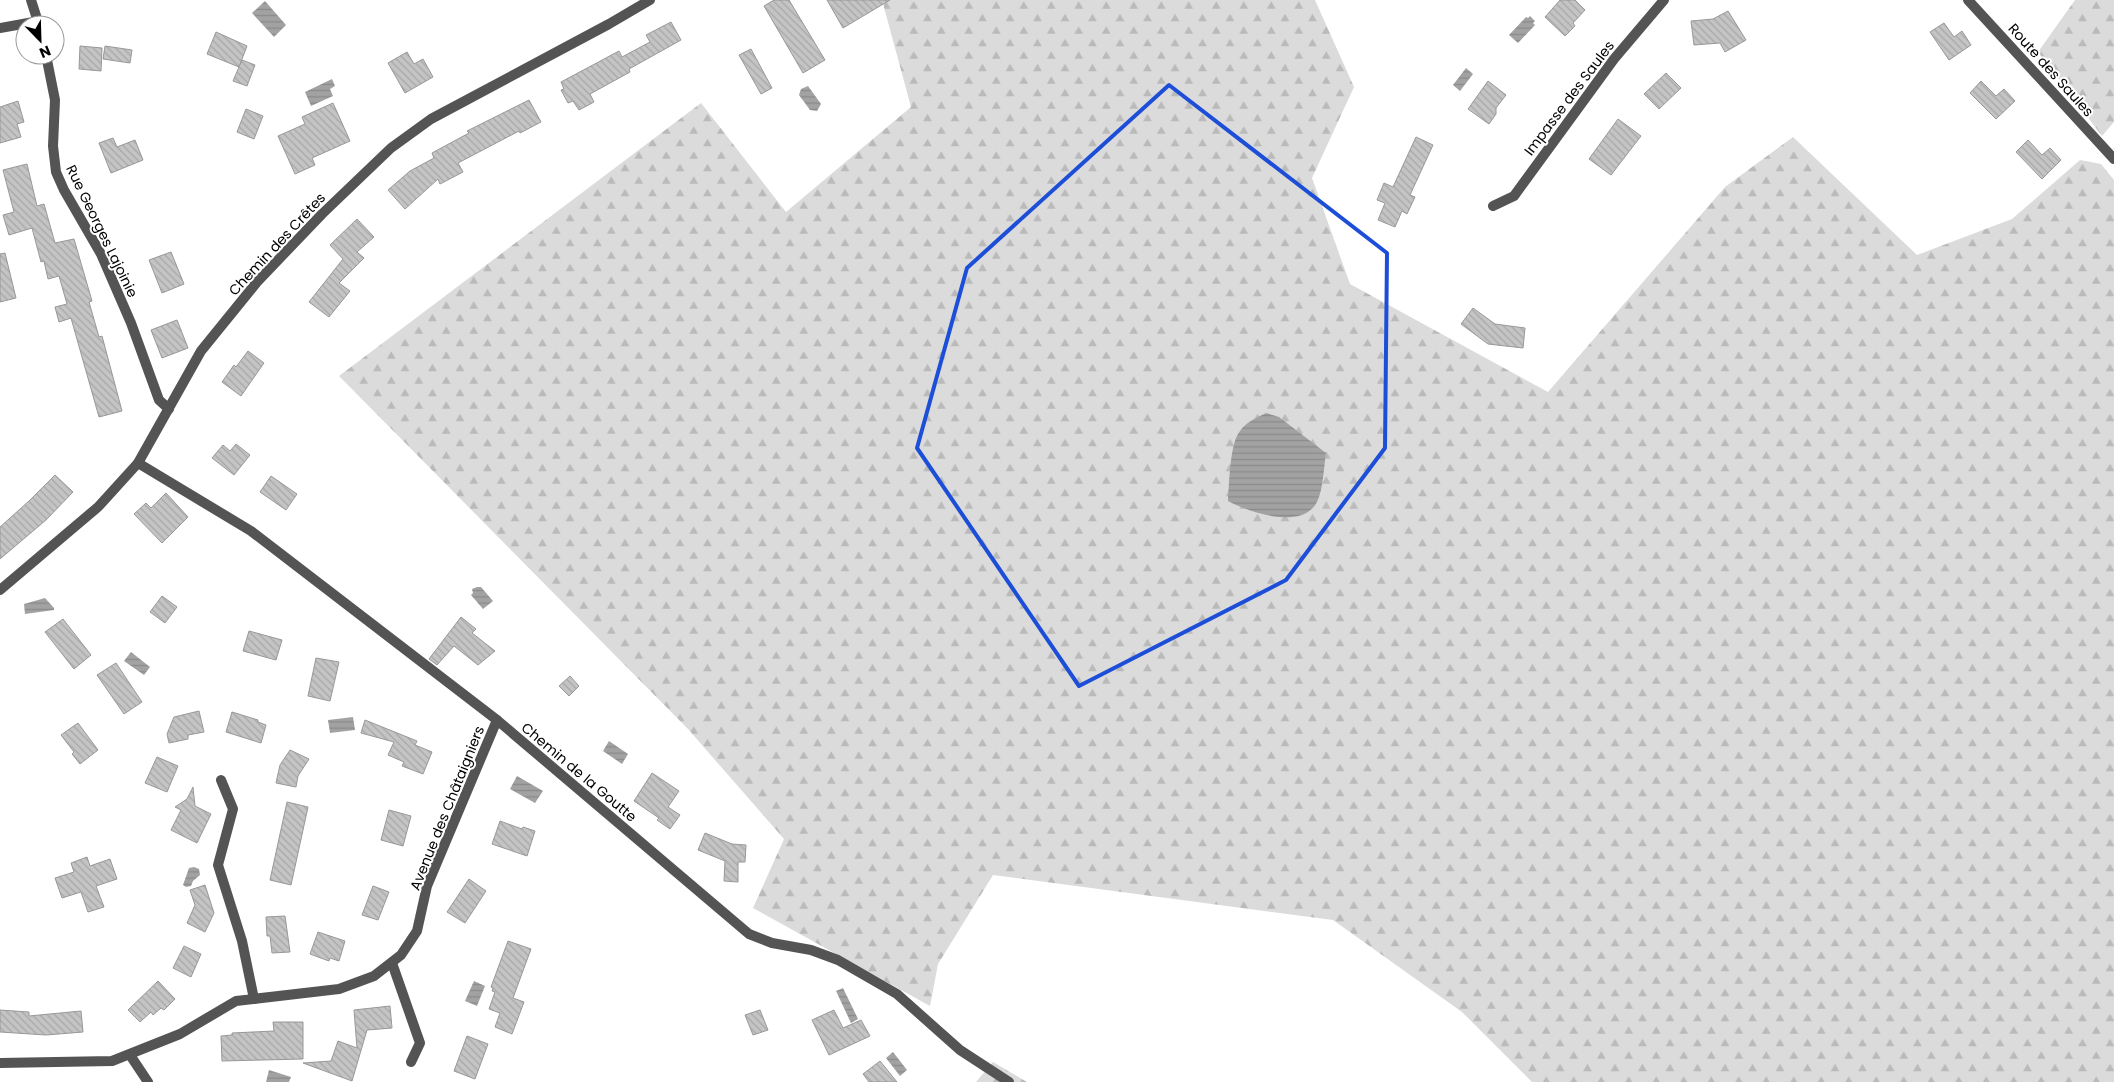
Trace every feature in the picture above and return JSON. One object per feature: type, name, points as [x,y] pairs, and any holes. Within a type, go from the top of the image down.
[{"type":"street","points":[[31,0],[36,15]]},
{"type":"street","name":"Chemin des Crêtes","points":[[0,590],[98,507],[138,463],[201,351],[257,282],[391,148],[431,119],[609,24],[650,0]]},
{"type":"street","name":"Impasse des Saules","points":[[1493,206],[1514,196],[1614,59],[1664,0]]},
{"type":"street","name":"Route des Saules","points":[[1968,0],[2114,159]]},
{"type":"street","points":[[0,28],[15,26]]},
{"type":"street","name":"Rue Georges Lajoinie","points":[[48,65],[55,100],[53,146],[56,172],[64,190],[101,254],[131,323],[159,400],[169,408]]},
{"type":"street","name":"Chemin de la Goutte","points":[[138,463],[251,531],[497,720],[749,934],[772,943],[811,950],[847,965],[897,994],[960,1050],[1009,1082]]},
{"type":"street","name":"Avenue des Châtaigniers","points":[[0,1062],[112,1061],[180,1034],[236,1001],[339,989],[374,976],[402,955],[417,930],[427,886],[497,720]]},
{"type":"street","points":[[220,780],[233,809],[218,865],[242,941],[254,999]]},
{"type":"street","points":[[392,962],[420,1043],[411,1062]]},
{"type":"street","points":[[130,1055],[148,1082]]},
{"type":"highlighted area","points":[[1169,85],[1387,253],[1385,448],[1286,580],[1079,686],[917,448],[967,268]]},
{"type":"green space","points":[[882,0],[1315,0],[1354,87],[1312,178],[1350,284],[1548,392],[1725,187],[1793,137],[1917,255],[2012,219],[2080,160],[2101,164],[2114,180],[2114,1082],[1532,1082],[1462,1012],[1333,920],[993,875],[938,964],[930,1006],[753,908],[784,839],[688,729],[339,376],[701,103],[786,212],[911,107]]},
{"type":"green space","points":[[2075,0],[2114,0],[2114,122],[2102,136],[2038,52]]},
{"type":"green space","points":[[993,1062],[1027,1082],[976,1082]]},
{"type":"shaded area","points":[[265,1],[286,25],[274,37],[252,13]]},
{"type":"shaded area","points":[[1530,16],[1535,21],[1533,23],[1535,25],[1518,43],[1509,35],[1526,17]]},
{"type":"shaded area","points":[[1466,68],[1473,74],[1460,91],[1453,85]]},
{"type":"shaded area","points":[[332,79],[335,86],[330,89],[333,96],[311,106],[305,92]]},
{"type":"shaded area","points":[[808,86],[821,104],[817,111],[810,110],[799,95],[801,89]]},
{"type":"shaded area","points":[[1266,413],[1279,417],[1326,453],[1322,485],[1317,502],[1310,511],[1300,516],[1288,517],[1261,514],[1228,501],[1230,466],[1235,440],[1250,421]]},
{"type":"shaded area","points":[[481,587],[493,601],[483,609],[471,595],[473,593],[472,589]]},
{"type":"shaded area","points":[[45,598],[54,610],[25,614],[24,604]]},
{"type":"shaded area","points":[[131,652],[150,667],[144,675],[124,661]]},
{"type":"shaded area","points":[[353,717],[355,730],[330,733],[328,720]]},
{"type":"shaded area","points":[[609,741],[628,754],[622,764],[603,751]]},
{"type":"shaded area","points":[[517,776],[543,791],[535,803],[510,789]]},
{"type":"shaded area","points":[[189,868],[199,869],[200,875],[193,881],[191,886],[186,887],[183,885]]},
{"type":"shaded area","points":[[474,981],[485,986],[477,1006],[465,1001]]},
{"type":"shaded area","points":[[843,988],[858,1019],[851,1023],[836,991]]},
{"type":"shaded area","points":[[893,1052],[907,1070],[900,1076],[886,1058]]},
{"type":"shaded area","points":[[269,1070],[291,1077],[289,1082],[266,1082]]},
{"type":"building","points":[[774,0],[789,0],[825,60],[803,73],[764,6]]},
{"type":"building","points":[[827,0],[890,0],[843,28]]},
{"type":"building","points":[[1560,0],[1575,0],[1585,10],[1573,23],[1575,26],[1565,36],[1545,17]]},
{"type":"building","points":[[1728,11],[1746,40],[1725,52],[1720,43],[1694,45],[1691,21],[1713,19]]},
{"type":"building","points":[[671,22],[681,40],[629,69],[630,72],[590,94],[594,102],[579,110],[573,101],[568,103],[561,90],[564,89],[561,82],[619,51],[622,57],[650,42],[646,35]]},
{"type":"building","points":[[1944,23],[1954,37],[1962,31],[1971,45],[1949,60],[1930,32]]},
{"type":"building","points":[[216,32],[247,46],[239,67],[207,54]]},
{"type":"building","points":[[80,46],[102,48],[101,71],[79,69]]},
{"type":"building","points":[[105,46],[132,50],[130,63],[103,59]]},
{"type":"building","points":[[751,49],[772,88],[761,94],[739,55]]},
{"type":"building","points":[[407,52],[414,64],[423,59],[433,77],[405,93],[388,63]]},
{"type":"building","points":[[242,60],[255,65],[247,86],[233,81]]},
{"type":"building","points":[[1666,73],[1681,88],[1659,109],[1644,94]]},
{"type":"building","points":[[1488,81],[1506,95],[1496,108],[1496,114],[1489,124],[1468,109]]},
{"type":"building","points":[[1981,81],[1996,96],[2004,89],[2015,101],[1996,119],[1970,93]]},
{"type":"building","points":[[529,100],[541,122],[520,133],[519,131],[458,163],[463,172],[440,184],[438,179],[405,209],[388,190],[410,171],[434,158],[432,153],[469,133],[467,131]]},
{"type":"building","points":[[18,101],[24,122],[17,124],[21,137],[0,143],[0,107]]},
{"type":"building","points":[[333,103],[350,141],[312,158],[315,165],[295,174],[278,136],[305,124],[302,117]]},
{"type":"building","points":[[246,109],[263,116],[254,139],[237,132]]},
{"type":"building","points":[[1618,119],[1641,136],[1611,175],[1589,159]]},
{"type":"building","points":[[1416,137],[1433,145],[1410,195],[1415,197],[1407,214],[1402,211],[1395,227],[1378,220],[1385,203],[1377,200],[1384,183],[1393,187]]},
{"type":"building","points":[[113,138],[117,147],[135,140],[143,160],[111,173],[99,143]]},
{"type":"building","points":[[2028,140],[2042,155],[2050,148],[2061,160],[2042,179],[2016,152]]},
{"type":"building","points":[[27,164],[37,206],[44,204],[55,243],[74,239],[92,301],[89,302],[99,337],[102,336],[122,411],[99,417],[71,318],[59,322],[55,307],[67,304],[59,276],[48,279],[44,261],[41,262],[32,228],[9,235],[3,215],[14,212],[3,170]]},
{"type":"building","points":[[357,219],[374,237],[357,252],[364,258],[339,283],[350,291],[329,317],[309,302],[343,259],[330,245]]},
{"type":"building","points":[[171,252],[184,284],[162,293],[149,260]]},
{"type":"building","points":[[5,253],[16,298],[0,302],[0,254]]},
{"type":"building","points":[[1473,308],[1495,324],[1525,328],[1523,348],[1488,344],[1461,324]]},
{"type":"building","points":[[177,320],[188,348],[162,358],[151,330]]},
{"type":"building","points":[[248,351],[264,363],[241,396],[222,382],[234,365],[236,367]]},
{"type":"building","points":[[236,444],[250,455],[234,475],[212,458],[223,445],[230,451]]},
{"type":"building","points":[[55,475],[73,492],[46,520],[0,559],[0,527]]},
{"type":"building","points":[[271,476],[297,494],[286,510],[260,492]]},
{"type":"building","points":[[166,493],[188,517],[162,543],[134,514],[146,503],[151,508]]},
{"type":"building","points":[[162,596],[177,607],[165,623],[150,612]]},
{"type":"building","points":[[461,617],[476,629],[472,633],[495,651],[478,665],[454,646],[437,665],[429,659]]},
{"type":"building","points":[[63,619],[91,655],[74,669],[45,632]]},
{"type":"building","points":[[249,631],[282,640],[276,660],[243,651]]},
{"type":"building","points":[[316,658],[339,662],[330,701],[308,696]]},
{"type":"building","points":[[116,663],[142,702],[124,714],[97,675]]},
{"type":"building","points":[[570,676],[579,686],[569,696],[559,686]]},
{"type":"building","points":[[199,711],[204,732],[188,735],[188,739],[169,743],[167,734],[174,717]]},
{"type":"building","points":[[232,712],[258,720],[258,722],[266,725],[261,743],[226,732]]},
{"type":"building","points":[[365,720],[417,741],[415,745],[432,752],[423,774],[402,766],[404,762],[388,755],[394,742],[361,733]]},
{"type":"building","points":[[78,723],[98,750],[80,764],[72,754],[74,752],[61,735]]},
{"type":"building","points":[[290,750],[309,759],[298,776],[296,787],[276,783],[280,765]]},
{"type":"building","points":[[157,757],[178,766],[167,792],[145,783]]},
{"type":"building","points":[[652,773],[679,791],[668,807],[680,815],[670,829],[657,820],[659,818],[634,801]]},
{"type":"building","points":[[193,787],[195,806],[211,814],[197,843],[171,830],[181,810],[175,807],[187,799]]},
{"type":"building","points":[[287,802],[308,807],[291,885],[270,880]]},
{"type":"building","points":[[389,810],[411,816],[403,846],[381,840]]},
{"type":"building","points":[[500,821],[522,829],[523,827],[535,831],[527,856],[492,844]]},
{"type":"building","points":[[705,833],[732,844],[746,845],[745,862],[738,862],[738,882],[724,881],[725,861],[698,850]]},
{"type":"building","points":[[87,857],[90,866],[110,859],[117,879],[96,886],[104,907],[88,912],[81,892],[62,898],[55,878],[74,872],[71,863]]},
{"type":"building","points":[[469,879],[486,891],[465,923],[447,912]]},
{"type":"building","points":[[205,885],[214,913],[205,932],[187,923],[195,905],[190,890]]},
{"type":"building","points":[[373,886],[389,892],[378,920],[362,915]]},
{"type":"building","points":[[285,916],[290,952],[272,953],[270,936],[267,936],[266,917]]},
{"type":"building","points":[[318,932],[345,941],[339,961],[330,958],[329,961],[310,954]]},
{"type":"building","points":[[508,941],[531,949],[513,998],[524,1002],[512,1034],[495,1027],[500,1013],[489,1009],[495,992],[492,991],[493,988],[491,987]]},
{"type":"building","points":[[184,946],[201,954],[191,977],[173,968]]},
{"type":"building","points":[[158,981],[175,999],[164,1010],[161,1008],[153,1015],[151,1012],[140,1022],[128,1010]]},
{"type":"building","points":[[390,1006],[392,1028],[367,1030],[352,1081],[303,1063],[331,1061],[338,1041],[357,1048],[354,1010]]},
{"type":"building","points":[[0,1010],[29,1012],[29,1016],[81,1011],[83,1032],[46,1035],[0,1032]]},
{"type":"building","points":[[760,1010],[768,1030],[753,1035],[745,1015]]},
{"type":"building","points":[[834,1010],[843,1028],[861,1020],[870,1036],[829,1055],[812,1020]]},
{"type":"building","points":[[273,1022],[303,1022],[303,1059],[222,1061],[221,1036],[232,1035],[232,1033],[274,1031]]},
{"type":"building","points":[[467,1036],[488,1044],[475,1079],[454,1071]]},
{"type":"building","points":[[880,1061],[897,1082],[869,1082],[863,1074]]}]
